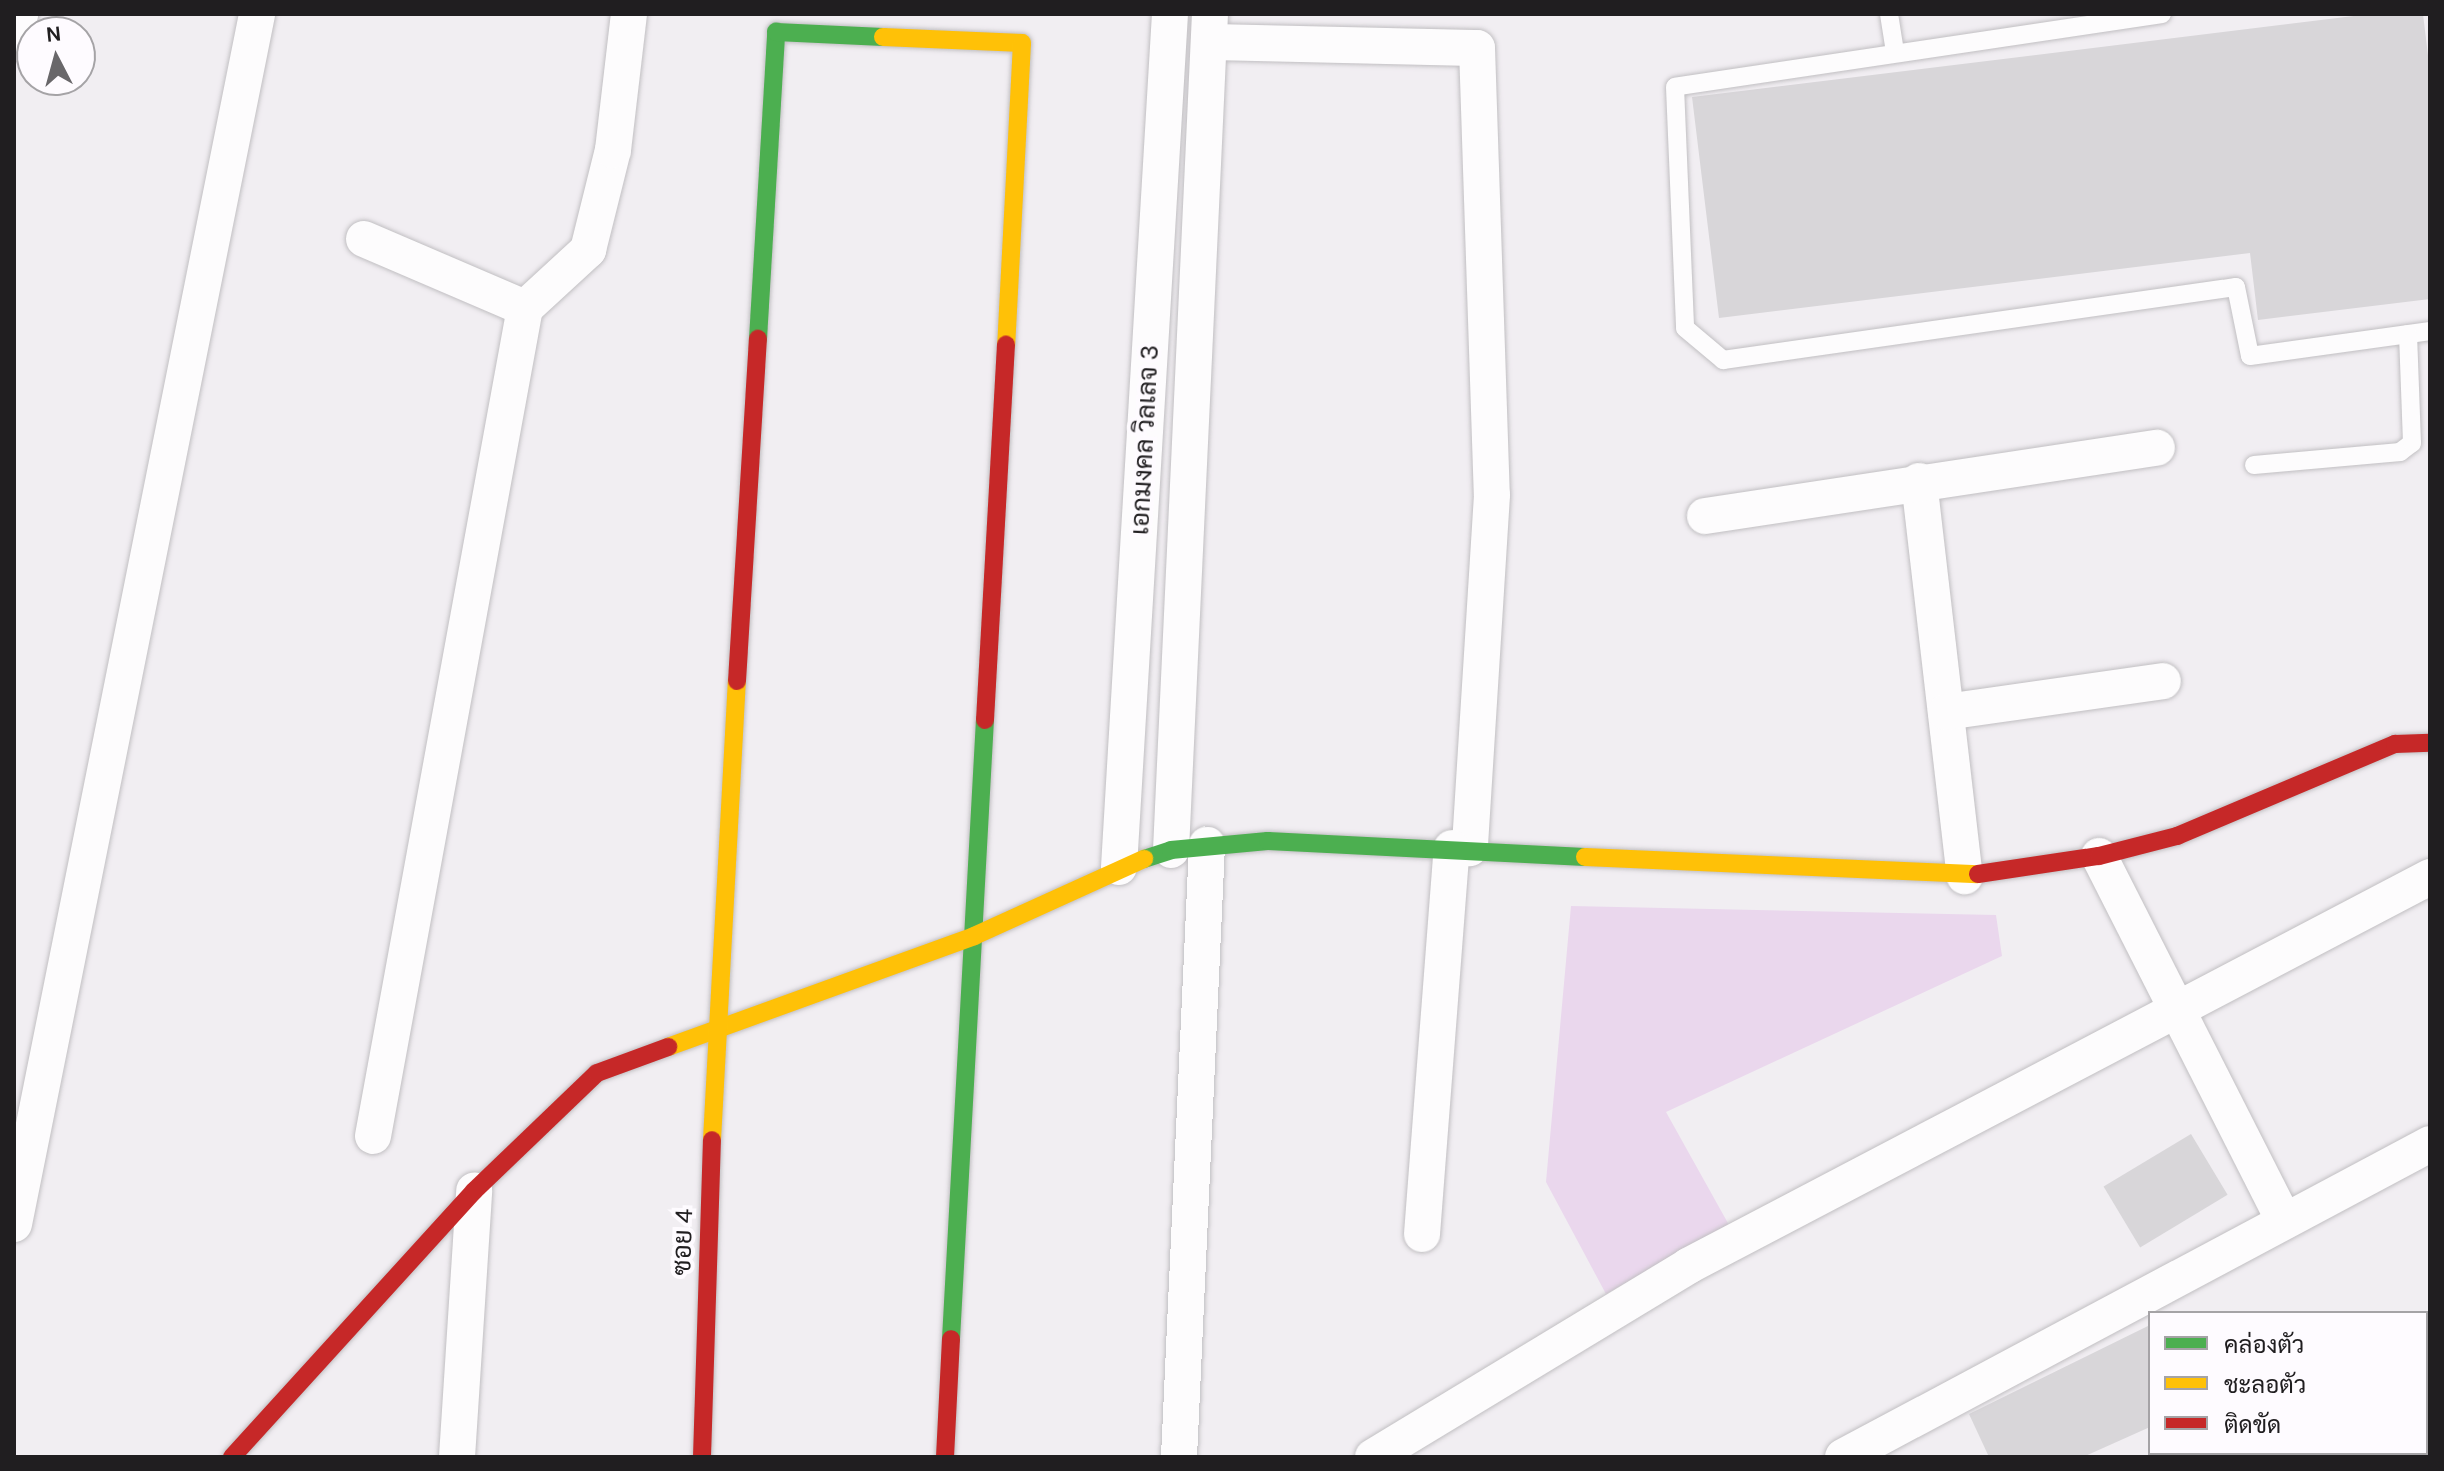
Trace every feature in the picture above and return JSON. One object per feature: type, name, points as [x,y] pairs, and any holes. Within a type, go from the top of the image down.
[{"type":"street","points":[[14,43],[20,14]]},
{"type":"street","points":[[14,1224],[257,14]]},
{"type":"street","points":[[373,1136],[525,308],[588,250],[613,150],[629,14]]},
{"type":"street","name":"เอกมงคล วิลเลจ 3","points":[[1119,867],[1170,14]]},
{"type":"street","points":[[917,26],[1022,43],[945,1457]]},
{"type":"street","name":"ซอย 4","points":[[702,1457],[716,1029],[776,32],[917,26]]},
{"type":"street","points":[[1209,28],[1477,48],[1492,495],[1461,848],[1422,1234]]},
{"type":"street","name":"เอกมงคล วิลเลจ 3","points":[[1171,850],[1209,28]]},
{"type":"street","points":[[364,239],[525,308]]},
{"type":"street","points":[[1705,516],[1919,481],[2157,448]]},
{"type":"street","points":[[1919,481],[1965,876]]},
{"type":"street","points":[[1946,712],[2163,681]]},
{"type":"street","points":[[232,1457],[474,1191],[597,1073],[974,936],[1088,889],[1119,867],[1171,850],[1207,845],[1461,848],[1965,876],[2099,856],[2177,836],[2395,744],[2430,743]]},
{"type":"street","points":[[1179,1457],[1207,845]]},
{"type":"street","points":[[2099,856],[2171,1008],[2283,1219]]},
{"type":"street","points":[[1373,1457],[1688,1266],[2171,1008],[2430,877]]},
{"type":"street","points":[[1843,1457],[2283,1219],[2430,1144]]},
{"type":"street","points":[[452,1452],[474,1191]]},
{"type":"lane","points":[[1889,14],[1895,53]]},
{"type":"lane","points":[[2162,14],[1675,87],[1685,328],[1723,360],[2236,287],[2250,356],[2430,331]]},
{"type":"lane","points":[[2254,465],[2400,452],[2412,443],[2408,334]]},
{"type":"shaded area","points":[[1571,906],[1996,915],[2002,956],[1666,1112],[1729,1225],[1606,1294],[1546,1182]]},
{"type":"building","points":[[2370,14],[2423,14],[2430,72],[2430,299],[2258,320],[2250,253],[1719,318],[1692,97]]},
{"type":"building","points":[[2191,1134],[2228,1195],[2140,1247],[2104,1187]]},
{"type":"building","points":[[2148,1326],[2148,1428],[2083,1457],[1989,1457],[1969,1414]]},
{"type":"traffic: fast","points":[[758,339],[776,32],[883,37]]},
{"type":"traffic: fast","points":[[951,1339],[985,720]]},
{"type":"traffic: fast","points":[[1144,859],[1171,850],[1268,841],[1585,857]]},
{"type":"traffic: slow","points":[[883,37],[1022,43],[1006,345]]},
{"type":"traffic: slow","points":[[712,1140],[737,681]]},
{"type":"traffic: slow","points":[[1585,857],[1978,874]]},
{"type":"traffic: slow","points":[[668,1047],[974,936],[1144,859]]},
{"type":"traffic: jam","points":[[737,681],[758,339]]},
{"type":"traffic: jam","points":[[985,720],[1006,345]]},
{"type":"traffic: jam","points":[[1978,874],[2099,856],[2177,836],[2395,744],[2430,743]]},
{"type":"traffic: jam","points":[[232,1457],[474,1191],[597,1073],[668,1047]]},
{"type":"traffic: jam","points":[[702,1457],[712,1140]]},
{"type":"traffic: jam","points":[[945,1457],[951,1339]]}]
